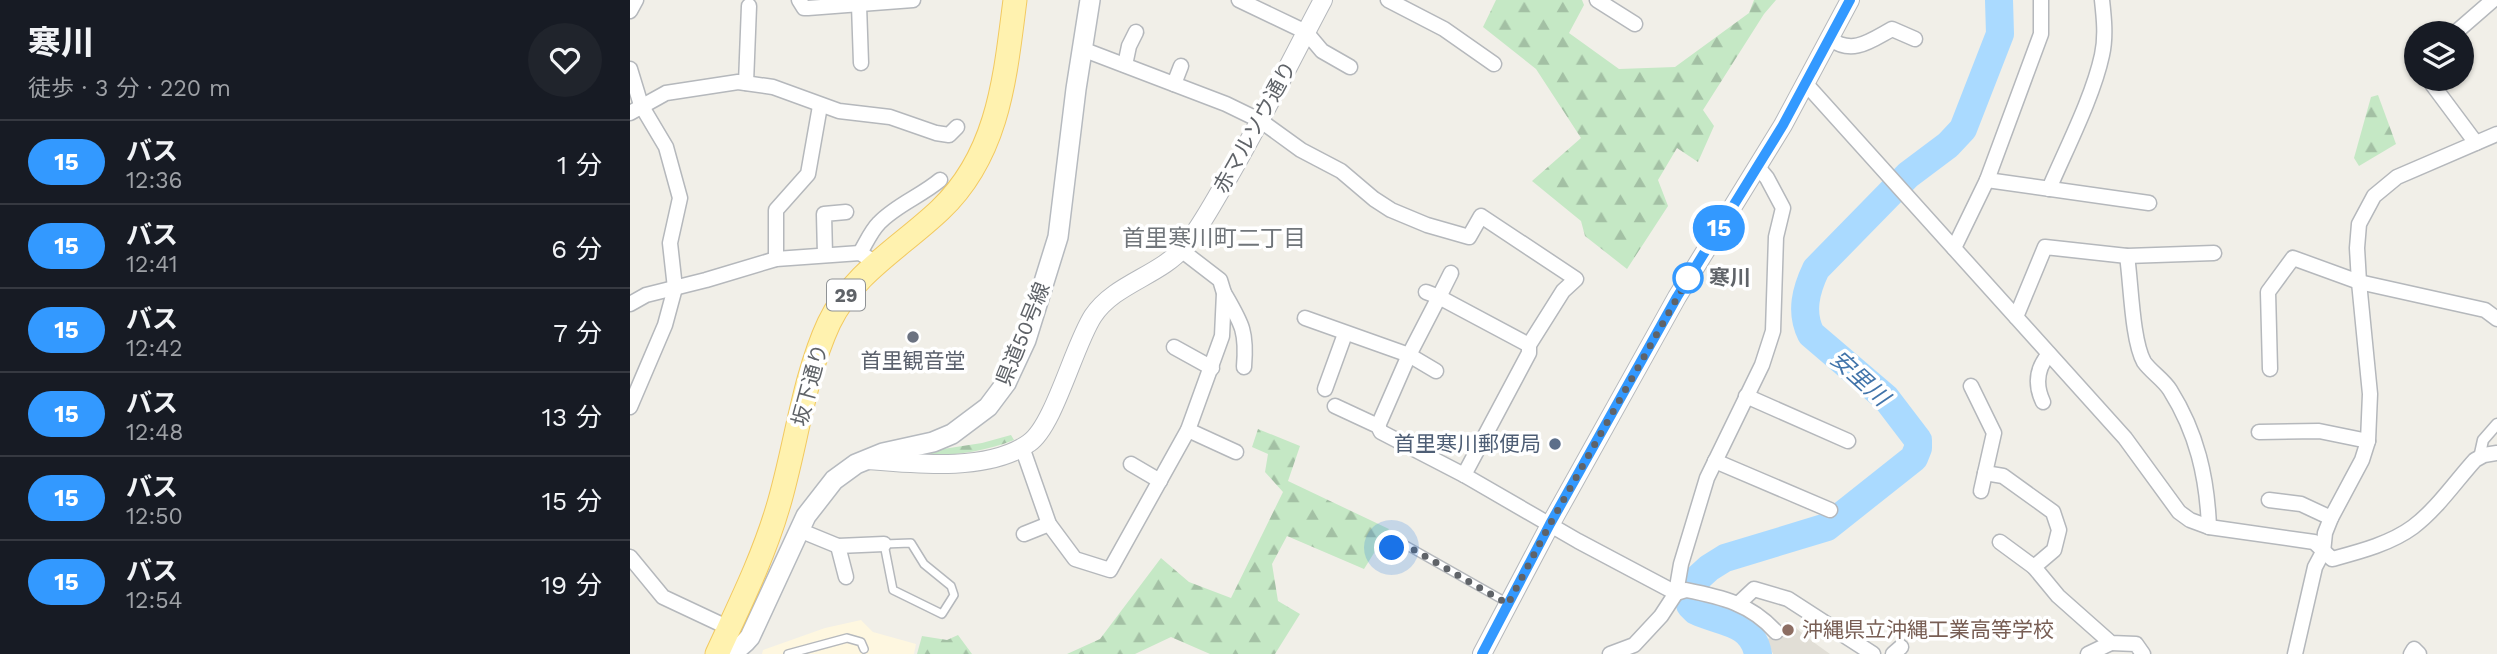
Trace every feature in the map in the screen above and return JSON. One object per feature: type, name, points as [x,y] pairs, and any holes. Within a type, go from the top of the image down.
[{"type":"main road","name":"県道50号線","points":[[729,647],[743,646],[750,637],[799,530],[815,503],[834,480],[848,469],[867,460],[952,434],[988,407],[1006,383],[1026,340],[1058,237],[1090,0]]},
{"type":"main road","name":"坂下通り","points":[[729,647],[778,508],[824,334],[868,258],[939,211],[965,183],[980,159],[996,114],[1014,1]]},
{"type":"street","points":[[630,11],[636,0]]},
{"type":"street","points":[[799,0],[804,8],[913,0]]},
{"type":"street","points":[[1239,0],[1306,32],[1322,51],[1350,67]]},
{"type":"street","name":"赤マルソウ通り","points":[[867,460],[963,463],[993,457],[1022,447],[1034,439],[1042,428],[1079,342],[1098,310],[1112,297],[1171,261],[1199,226],[1261,121],[1322,0]]},
{"type":"street","points":[[1388,0],[1444,29],[1494,64]]},
{"type":"street","points":[[1597,0],[1635,24]]},
{"type":"street","points":[[1482,654],[1550,524],[1677,297],[1806,84],[1850,0]]},
{"type":"street","points":[[1954,248],[1987,180],[2041,34],[2041,0]]},
{"type":"street","points":[[2049,189],[2103,54],[2102,0]]},
{"type":"street","points":[[2469,21],[2493,0]]},
{"type":"street","points":[[859,5],[861,63]]},
{"type":"street","points":[[746,83],[749,6]]},
{"type":"street","points":[[1830,39],[1841,47],[1860,46],[1892,29],[1915,39]]},
{"type":"street","points":[[1125,65],[1129,46],[1136,32]]},
{"type":"street","points":[[1082,49],[1226,104],[1261,121],[1301,149],[1341,171],[1391,210],[1427,225],[1469,237],[1481,216],[1576,279],[1563,291],[1529,345],[1529,353],[1464,475]]},
{"type":"street","points":[[1174,84],[1181,66]]},
{"type":"street","points":[[630,69],[635,109],[666,147],[680,198],[670,243],[675,288],[665,325],[630,407]]},
{"type":"street","points":[[635,109],[666,93],[738,82],[773,87],[839,111],[890,117],[936,133],[949,135],[957,127]]},
{"type":"street","points":[[1806,84],[2138,454],[2179,512],[2209,527],[2314,542],[2332,559],[2388,541],[2411,529],[2429,513],[2479,458],[2483,440],[2497,424]]},
{"type":"street","points":[[2437,91],[2476,143]]},
{"type":"street","points":[[776,258],[776,210],[807,174],[820,106]]},
{"type":"street","points":[[2295,654],[2315,567],[2323,552],[2325,533],[2362,460],[2368,441],[2370,394],[2359,282],[2359,224],[2374,196],[2397,177],[2497,134]]},
{"type":"street","points":[[1610,654],[1634,645],[1681,592],[1681,564],[1707,478],[1762,365],[1773,331],[1776,237],[1783,208],[1767,178],[1757,166]]},
{"type":"street","points":[[630,304],[646,295],[776,258],[825,255],[868,258],[877,225],[894,210],[940,180]]},
{"type":"street","points":[[1987,180],[2149,203]]},
{"type":"street","points":[[825,255],[824,214],[846,212]]},
{"type":"street","points":[[2016,317],[2045,247],[2127,256],[2214,253]]},
{"type":"street","points":[[1181,250],[1220,280],[1224,293],[1242,324],[1246,342],[1244,367]]},
{"type":"street","points":[[2127,256],[2138,339],[2144,362],[2168,387],[2190,426],[2208,491],[2209,527]]},
{"type":"street","points":[[2270,369],[2268,292],[2293,258],[2359,282],[2485,310],[2497,319]]},
{"type":"street","points":[[1378,426],[1433,295],[1451,274]]},
{"type":"street","points":[[1022,447],[1049,524],[1075,559],[1110,570],[1188,430],[1222,336],[1224,293]]},
{"type":"street","points":[[1433,295],[1529,345]]},
{"type":"street","points":[[1305,318],[1409,355],[1436,371]]},
{"type":"street","points":[[1325,389],[1345,334]]},
{"type":"street","points":[[1174,347],[1212,368]]},
{"type":"street","points":[[2043,402],[2037,389],[2038,374],[2049,354]]},
{"type":"street","points":[[1972,386],[1994,433],[1981,491]]},
{"type":"street","points":[[1746,396],[1848,442]]},
{"type":"street","points":[[1335,406],[1378,426],[1381,432],[1681,592],[1704,594],[1746,606],[1766,620],[1776,632]]},
{"type":"street","points":[[1188,430],[1236,452]]},
{"type":"street","points":[[2259,432],[2319,431],[2368,441]]},
{"type":"street","points":[[2479,458],[2497,453]]},
{"type":"street","points":[[1715,461],[1830,510]]},
{"type":"street","points":[[1131,464],[1160,481]]},
{"type":"street","points":[[1985,472],[2003,476],[2053,512],[2059,530],[2053,550],[2034,567]]},
{"type":"street","points":[[2269,500],[2301,504],[2331,518]]},
{"type":"street","points":[[1024,534],[1049,524]]},
{"type":"street","points":[[799,530],[838,546],[884,544]]},
{"type":"street","points":[[2000,542],[2034,567],[2058,596],[2111,643]]},
{"type":"street","points":[[838,546],[846,577]]},
{"type":"street","points":[[630,557],[663,597],[729,647]]},
{"type":"street","points":[[1738,604],[1754,589],[1788,598],[1873,654]]},
{"type":"street","points":[[2088,654],[2111,643],[2136,644],[2143,654]]},
{"type":"street","points":[[2411,654],[2414,649],[2419,654]]},
{"type":"lane","points":[[911,543],[924,564],[951,586],[954,595],[942,614],[893,590],[884,544],[911,543]]},
{"type":"lane","points":[[1392,548],[1402,543],[1508,604]]},
{"type":"lane","points":[[788,654],[847,638],[861,642],[864,649]]},
{"type":"shaded area","points":[[861,620],[873,632],[916,644],[914,654],[762,654],[763,650],[825,628]]},
{"type":"shaded area","name":"沖縄県立沖縄工業高等学校","points":[[1787,621],[1830,654],[1773,654],[1767,640]]},
{"type":"green space","points":[[1496,0],[1582,0],[1584,5],[1569,33],[1619,69],[1675,67],[1749,13],[1754,0],[1776,0],[1764,14],[1703,110],[1714,126],[1698,162],[1677,148],[1658,180],[1668,206],[1627,269],[1585,236],[1581,221],[1532,181],[1581,138],[1536,69],[1483,27]]},
{"type":"green space","points":[[2378,95],[2396,144],[2359,166],[2354,158],[2371,97]]},
{"type":"green space","points":[[1258,429],[1300,446],[1288,481],[1389,529],[1364,569],[1287,536],[1272,564],[1278,601],[1300,614],[1275,654],[1210,654],[1171,637],[1135,654],[1067,654],[1100,639],[1161,558],[1189,582],[1231,598],[1283,492],[1265,472],[1268,454],[1252,447]]},
{"type":"green space","points":[[1011,435],[1014,440],[994,447],[931,456],[930,451],[982,443]]},
{"type":"green space","points":[[958,635],[972,654],[917,654],[922,636],[947,640]]},
{"type":"waterway","name":"安里川","points":[[1758,654],[1755,643],[1742,629],[1696,611],[1690,605],[1689,599],[1698,578],[1709,568],[1725,558],[1827,527],[1914,458],[1918,440],[1886,398],[1811,334],[1805,309],[1807,293],[1816,269],[1908,175],[1948,145],[1963,129],[2000,34],[1999,0]]},
{"type":"bus line","name":"15","points":[[1482,654],[1550,524],[1677,297],[1783,125],[1850,0]]},
{"type":"place","name":"寒川","points":[[1688,278]]},
{"type":"place","name":"首里観音堂","points":[[913,337]]},
{"type":"place","name":"首里寒川郵便局","points":[[1555,444]]},
{"type":"place","name":"沖縄県立沖縄工業高等学校","points":[[1788,630]]},
{"type":"district","name":"首里寒川町二丁目","points":[[1214,238]]},
{"type":"route","points":[[1392,548],[1402,543],[1508,604],[1690,275],[1688,278]]}]
